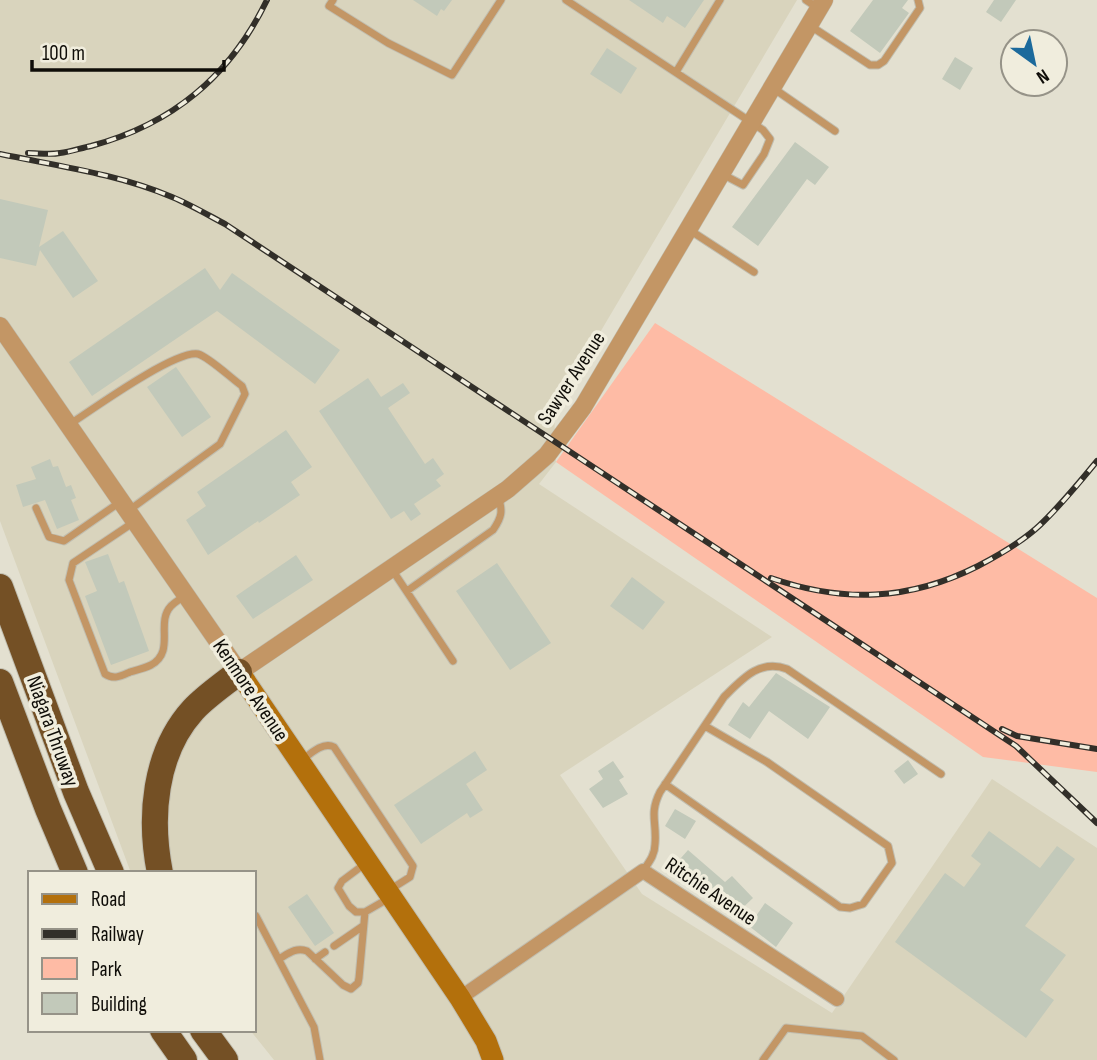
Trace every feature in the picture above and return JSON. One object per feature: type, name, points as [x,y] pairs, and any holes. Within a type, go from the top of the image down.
[{"type":"highway","name":"Niagara Thruway","points":[[0,587],[76,792],[110,871]]},
{"type":"highway","points":[[160,871],[156,815],[159,772],[169,745],[193,710],[239,672]]},
{"type":"highway","name":"Niagara Thruway","points":[[0,682],[74,871]]},
{"type":"highway","points":[[164,1032],[184,1060]]},
{"type":"highway","points":[[205,1032],[227,1060]]},
{"type":"highway","points":[[216,1032],[227,1060]]},
{"type":"main road","name":"Kenmore Avenue","points":[[239,672],[460,998],[486,1041],[493,1060]]},
{"type":"street","name":"Sawyer Avenue","points":[[239,672],[498,496],[533,469],[571,425],[809,25],[816,3]]},
{"type":"street","name":"Kenmore Avenue","points":[[0,326],[239,672]]},
{"type":"street","name":"Ritchie Avenue","points":[[460,998],[643,871],[837,999]]},
{"type":"lane","points":[[333,0],[329,6],[388,43],[452,75],[501,0]]},
{"type":"lane","points":[[566,0],[751,122],[770,139],[764,154],[743,185],[721,173]]},
{"type":"lane","points":[[676,72],[720,0]]},
{"type":"lane","points":[[809,25],[870,65],[878,65],[884,61],[920,8],[918,0]]},
{"type":"lane","points":[[772,88],[835,131]]},
{"type":"lane","points":[[688,229],[754,272]]},
{"type":"lane","points":[[68,425],[160,367],[186,355],[200,354],[242,386],[245,394],[220,444],[128,511],[73,563],[69,571],[69,580],[105,674],[117,677],[158,659],[164,650],[164,620],[170,607],[186,596]]},
{"type":"lane","points":[[407,591],[493,530],[501,519],[503,510],[498,496]]},
{"type":"lane","points":[[36,508],[49,537],[64,541],[128,511]]},
{"type":"lane","points":[[391,568],[453,661]]},
{"type":"lane","points":[[643,871],[656,844],[654,805],[666,784],[724,697],[760,668],[774,664],[787,670],[941,774]]},
{"type":"lane","points":[[666,784],[840,907],[850,908],[863,904],[892,863],[888,846],[767,762],[705,726]]},
{"type":"lane","points":[[299,761],[324,746],[334,747],[413,866],[410,877],[390,894],[365,912],[356,912],[340,895],[338,888],[342,881],[368,862]]},
{"type":"lane","points":[[279,959],[300,948],[351,989],[359,978],[365,912]]},
{"type":"lane","points":[[256,916],[314,1027],[320,1060]]},
{"type":"lane","points":[[334,946],[363,926]]},
{"type":"lane","points":[[316,959],[326,952]]},
{"type":"lane","points":[[763,1060],[786,1028],[862,1036],[894,1060]]},
{"type":"shaded area","points":[[0,0],[797,0],[554,410],[556,462],[539,484],[772,637],[560,775],[642,894],[832,1013],[992,779],[1097,848],[1097,1060],[274,1060],[252,1032],[256,1032],[256,871],[130,871],[0,521]]},
{"type":"green space","points":[[655,323],[1097,598],[1097,772],[983,757],[556,462]]},
{"type":"building","points":[[413,0],[452,0],[437,16]]},
{"type":"building","points":[[629,0],[704,0],[685,28],[667,16],[663,23]]},
{"type":"building","points":[[873,0],[908,0],[902,8],[909,13],[880,53],[850,31]]},
{"type":"building","points":[[994,0],[1016,0],[1001,22],[986,12]]},
{"type":"building","points":[[607,48],[637,68],[621,94],[590,74]]},
{"type":"building","points":[[955,57],[973,68],[960,90],[942,79]]},
{"type":"building","points":[[795,142],[829,167],[815,185],[807,179],[758,246],[732,227]]},
{"type":"building","points":[[0,199],[48,210],[39,247],[63,231],[98,281],[73,298],[40,250],[36,266],[0,258]]},
{"type":"building","points":[[205,268],[220,290],[232,273],[340,350],[315,384],[217,311],[92,396],[69,362]]},
{"type":"building","points":[[176,367],[211,417],[182,437],[147,387]]},
{"type":"building","points":[[368,378],[381,397],[403,383],[410,393],[388,408],[425,464],[433,458],[444,474],[436,480],[441,486],[414,504],[421,514],[411,521],[404,511],[391,519],[319,411]]},
{"type":"building","points":[[286,430],[312,467],[291,482],[300,495],[208,555],[186,520],[206,506],[197,492]]},
{"type":"building","points":[[50,459],[53,467],[58,466],[66,487],[71,485],[76,498],[71,500],[79,520],[57,529],[45,500],[23,507],[16,485],[36,479],[31,467]]},
{"type":"building","points":[[108,554],[119,583],[124,581],[149,651],[111,665],[85,596],[97,591],[85,562]]},
{"type":"building","points":[[296,555],[313,580],[253,619],[236,596]]},
{"type":"building","points":[[497,563],[551,643],[510,670],[456,591]]},
{"type":"building","points":[[632,577],[665,602],[643,630],[610,606]]},
{"type":"building","points":[[776,673],[830,707],[808,739],[769,711],[750,739],[728,725],[743,702],[749,707]]},
{"type":"building","points":[[475,751],[487,770],[466,784],[483,810],[470,818],[467,813],[421,844],[394,805]]},
{"type":"building","points":[[908,760],[918,774],[904,784],[894,771]]},
{"type":"building","points":[[613,761],[624,777],[619,780],[628,794],[603,808],[589,789],[603,779],[598,771]]},
{"type":"building","points":[[675,809],[696,821],[685,839],[665,826]]},
{"type":"building","points":[[989,831],[1040,868],[1057,846],[1075,859],[1025,926],[1066,955],[1040,990],[1054,1000],[1026,1038],[895,942],[945,873],[964,887],[981,864],[971,856]]},
{"type":"building","points":[[688,850],[725,882],[732,876],[753,898],[732,918],[673,867]]},
{"type":"building","points":[[307,894],[334,933],[315,946],[288,907]]},
{"type":"building","points":[[765,903],[793,923],[776,947],[749,926]]},
{"type":"railway","points":[[28,153],[56,154],[91,146],[121,137],[173,110],[217,74],[252,27],[267,0]]},
{"type":"railway","points":[[0,154],[131,182],[179,200],[225,224],[1016,746],[1097,823]]},
{"type":"railway","points":[[771,578],[824,592],[850,594],[901,592],[952,578],[994,557],[1033,531],[1063,502],[1097,461]]},
{"type":"railway","points":[[1002,729],[1017,736],[1097,749]]}]
